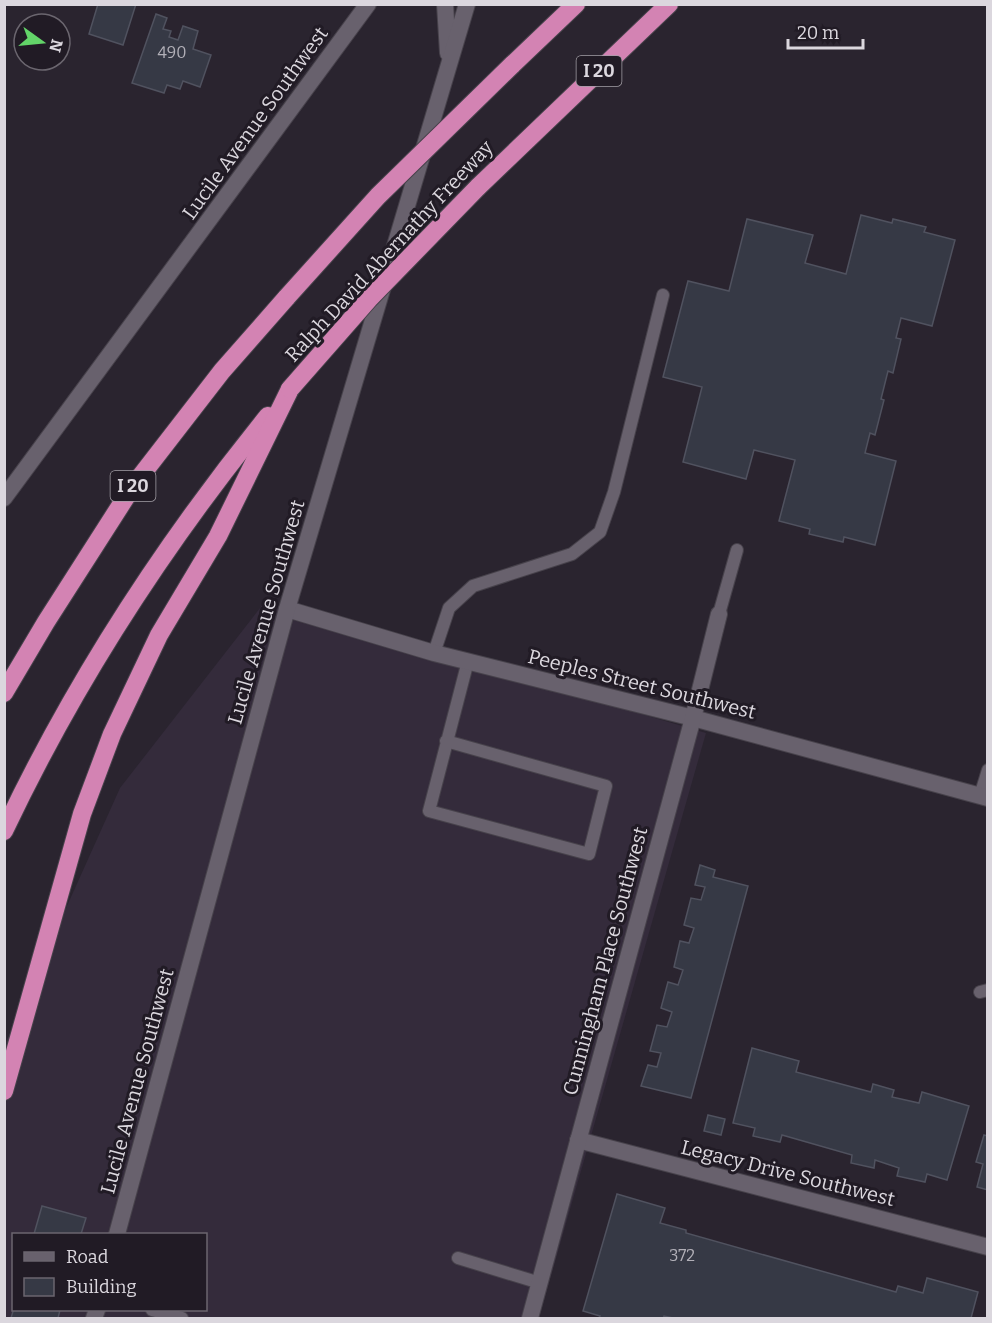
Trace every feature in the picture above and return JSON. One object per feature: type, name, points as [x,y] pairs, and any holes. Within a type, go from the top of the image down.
[{"type":"highway","name":"Ralph David Abernathy Freeway","points":[[4,693],[133,486],[222,371],[378,196],[576,4]]},
{"type":"highway","name":"Ralph David Abernathy Freeway","points":[[4,831],[82,682],[174,541],[247,442],[369,299],[478,187],[669,4]]},
{"type":"highway","points":[[4,1091],[82,814],[112,734],[159,635],[218,536],[290,389]]},
{"type":"street","name":"Lucile Avenue Southwest","points":[[4,498],[368,4]]},
{"type":"street","points":[[445,4],[449,66]]},
{"type":"street","name":"Lucile Avenue Southwest","points":[[117,1233],[287,609],[467,4]]},
{"type":"street","name":"Peeples Street Southwest","points":[[287,609],[434,653],[693,718],[984,797]]},
{"type":"street","name":"Cunningham Place Southwest","points":[[530,1318],[693,718],[719,614]]},
{"type":"street","name":"Legacy Drive Southwest","points":[[578,1140],[987,1246]]},
{"type":"lane","points":[[434,653],[449,608],[473,586],[572,554],[600,532],[614,492],[663,295]]},
{"type":"lane","points":[[719,614],[737,550]]},
{"type":"lane","points":[[446,741],[606,786],[589,854],[429,811],[446,741],[468,661]]},
{"type":"lane","points":[[984,797],[987,770]]},
{"type":"lane","points":[[458,1258],[540,1283]]},
{"type":"lane","points":[[156,1311],[182,1318]]},
{"type":"shaded area","points":[[264,603],[706,733],[539,1318],[5,1318],[5,1044],[120,788]]},
{"type":"building","points":[[98,4],[136,4],[123,45],[89,34]]},
{"type":"building","points":[[156,14],[167,18],[163,29],[171,31],[169,37],[178,40],[183,26],[198,31],[193,49],[211,55],[200,87],[183,81],[180,89],[167,85],[164,93],[132,83]]},
{"type":"building","points":[[861,215],[892,223],[893,219],[926,227],[924,232],[955,240],[932,326],[901,318],[896,338],[901,339],[893,373],[888,371],[881,399],[884,400],[875,435],[870,433],[865,453],[896,461],[875,545],[844,537],[843,542],[809,534],[810,529],[779,521],[795,460],[754,450],[746,479],[683,462],[702,387],[663,377],[688,281],[729,291],[747,219],[813,235],[805,263],[846,274]]},
{"type":"building","points":[[700,865],[715,870],[713,877],[748,886],[691,1098],[641,1086],[648,1065],[657,1067],[661,1053],[650,1051],[657,1025],[667,1027],[672,1012],[661,1008],[668,982],[678,985],[683,970],[674,967],[680,941],[689,943],[694,928],[684,925],[691,898],[701,900],[705,887],[695,885]]},
{"type":"building","points":[[752,1048],[799,1061],[796,1072],[871,1092],[873,1084],[894,1090],[892,1097],[919,1103],[922,1092],[969,1106],[947,1180],[927,1174],[925,1182],[897,1176],[899,1168],[875,1160],[874,1168],[851,1163],[852,1155],[782,1135],[780,1142],[753,1136],[755,1128],[733,1123]]},
{"type":"building","points":[[708,1115],[725,1119],[721,1135],[704,1131]]},
{"type":"building","points":[[984,1135],[988,1136],[988,1190],[977,1187],[983,1164],[976,1162]]},
{"type":"building","points":[[617,1194],[665,1208],[660,1223],[686,1230],[686,1233],[896,1292],[898,1286],[923,1293],[927,1278],[978,1292],[971,1318],[673,1318],[664,1316],[663,1318],[599,1318],[600,1316],[583,1311]]},
{"type":"building","points":[[42,1206],[86,1218],[81,1233],[34,1233]]},
{"type":"building","points":[[13,1311],[60,1311],[58,1318],[11,1318]]}]
